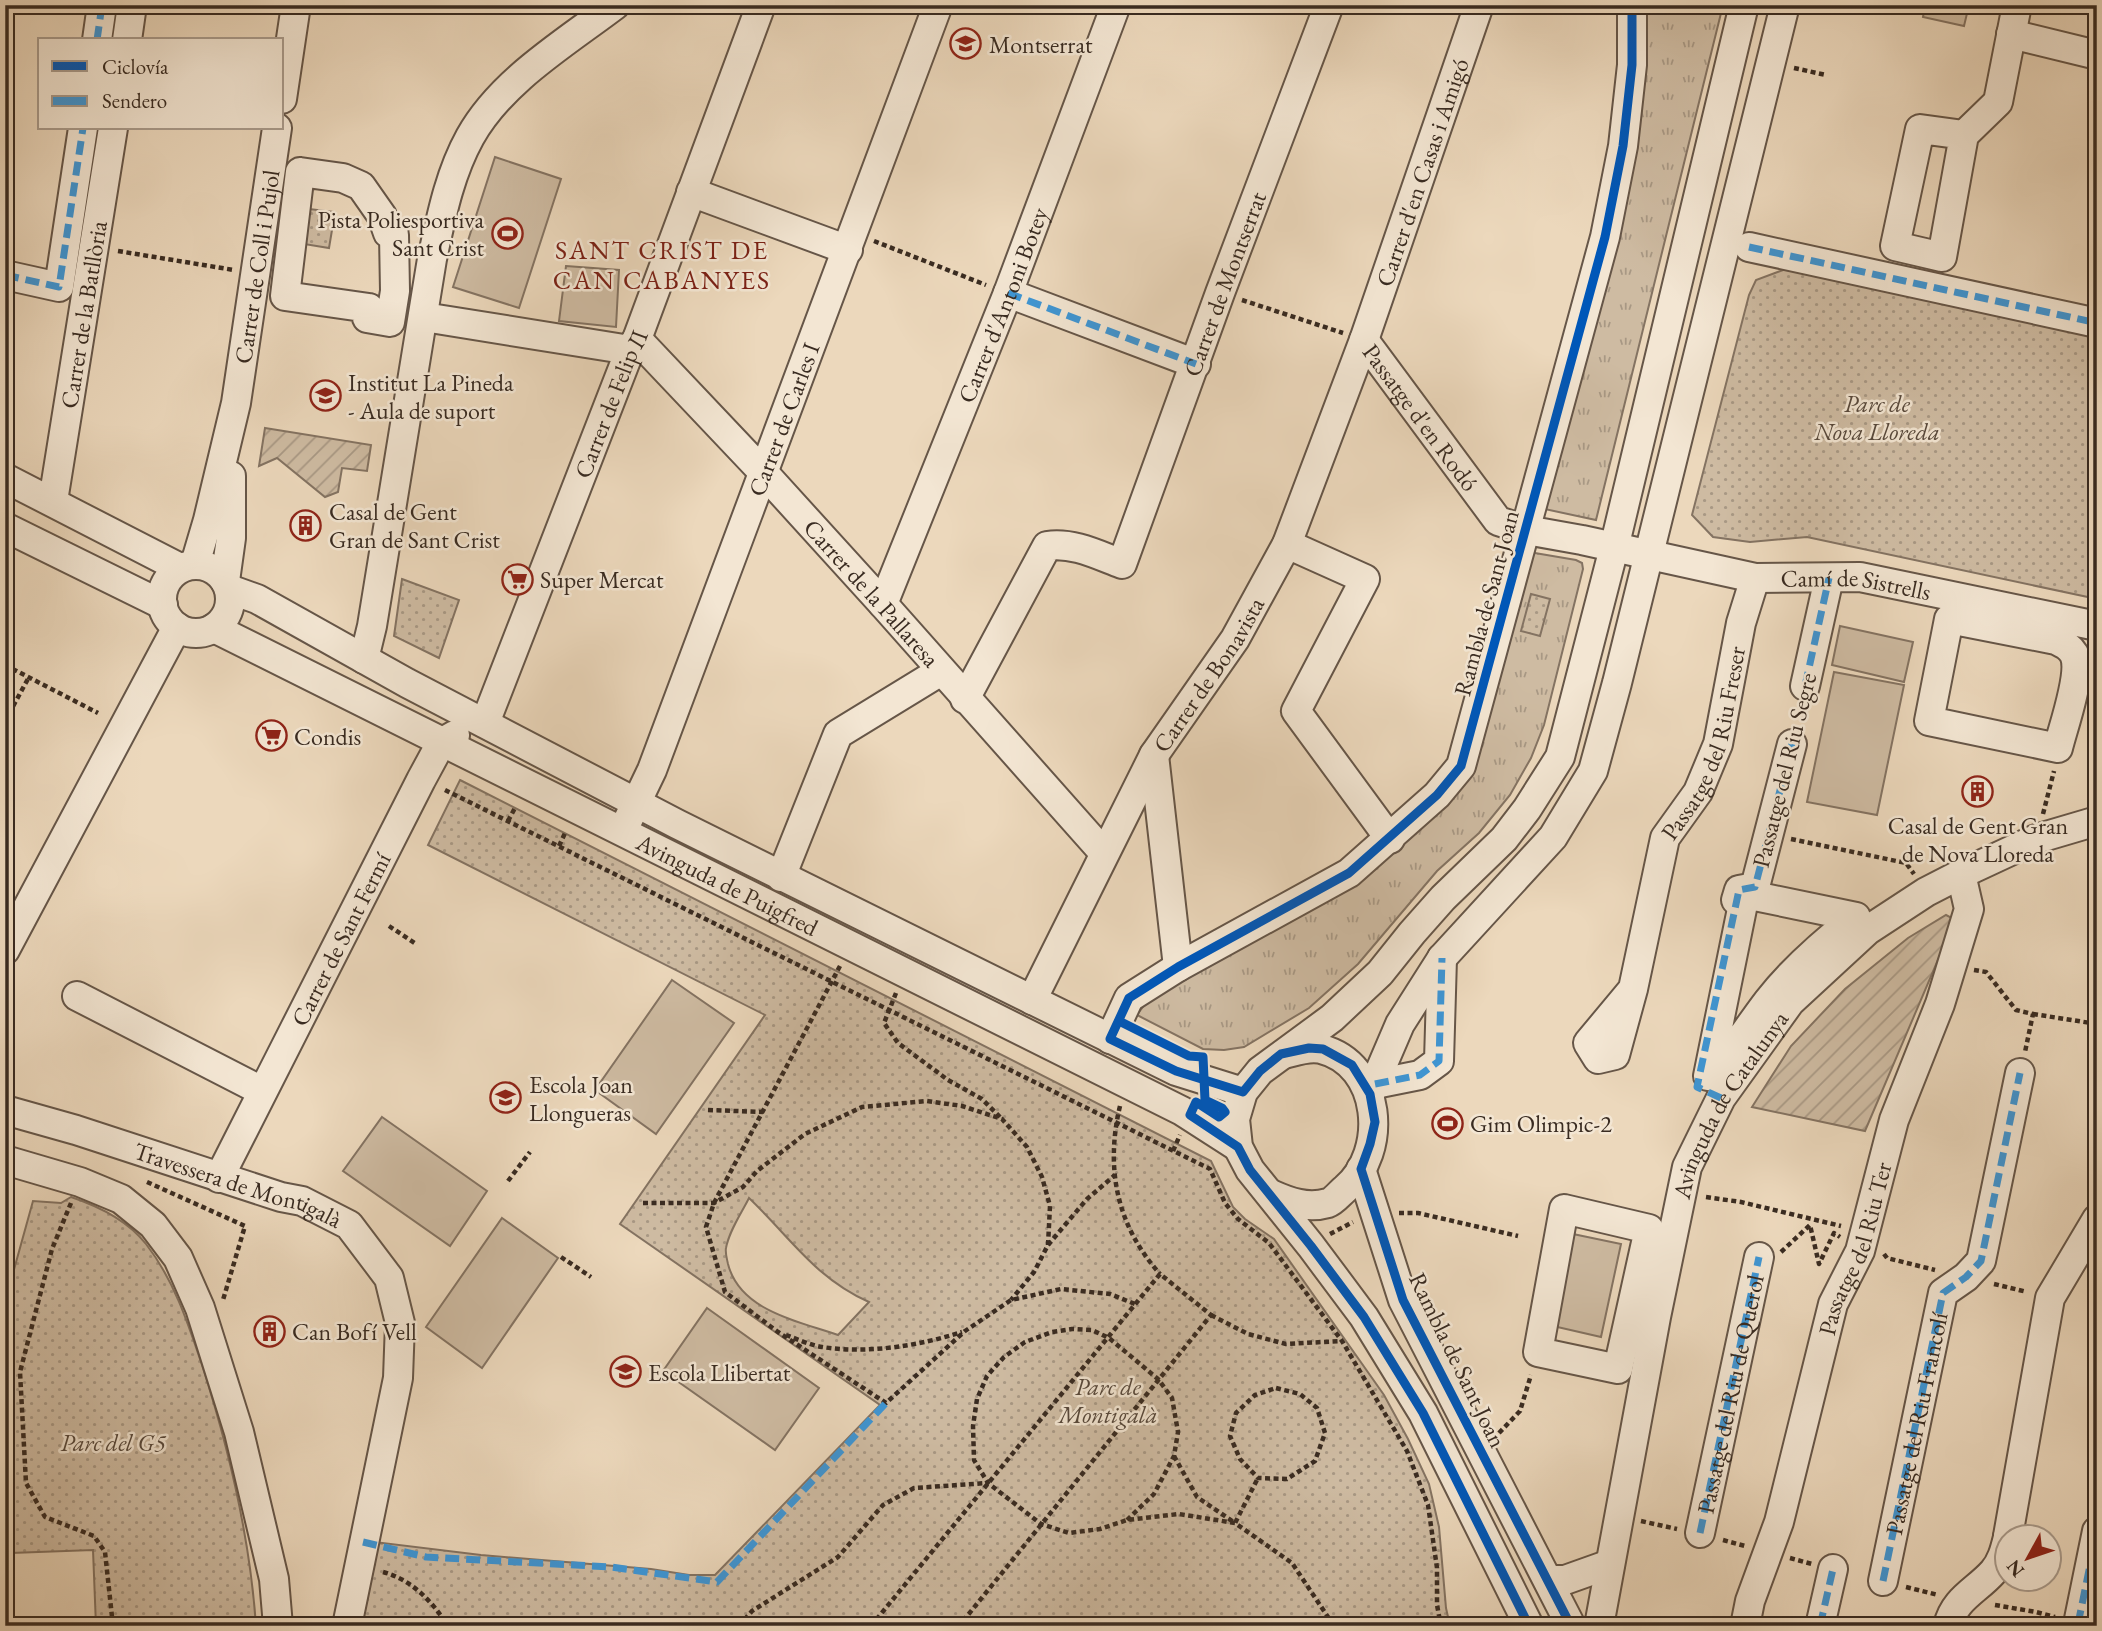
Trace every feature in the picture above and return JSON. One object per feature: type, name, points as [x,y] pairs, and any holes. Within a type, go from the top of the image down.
[{"type":"street","points":[[97,38],[102,5]]},
{"type":"street","points":[[127,38],[132,5]]},
{"type":"street","points":[[284,86],[296,5]]},
{"type":"street","points":[[363,659],[372,626],[432,259],[443,206],[453,175],[470,138],[502,95],[586,17],[615,5]]},
{"type":"street","name":"Carrer de Felip II","points":[[485,723],[634,344],[761,5]]},
{"type":"street","name":"Carrer de Carles I","points":[[622,831],[652,770],[939,5]]},
{"type":"street","name":"Carrer d'Antoni Botey","points":[[883,604],[1009,293],[1116,5]]},
{"type":"street","name":"Carrer de Montserrat","points":[[965,699],[1047,546],[1070,546],[1122,564],[1220,293],[1329,5]]},
{"type":"street","name":"Carrer d'en Casas i Amigó","points":[[1364,340],[1479,5]]},
{"type":"street","name":"Rambla de Sant Joan","points":[[1110,1039],[1129,998],[1178,967],[1349,873],[1437,796],[1461,766],[1605,237],[1623,146],[1632,65],[1632,5]]},
{"type":"street","name":"Rambla de Sant Joan","points":[[1529,1626],[1423,1413],[1364,1317],[1250,1170],[1238,1147],[1235,1119],[1243,1092],[1260,1071],[1332,1018],[1381,973],[1412,933],[1504,839],[1560,757],[1614,548],[1744,5]]},
{"type":"street","points":[[1271,1194],[1296,1205],[1329,1202],[1351,1184],[1361,1169],[1370,1144],[1374,1122],[1372,1089],[1400,1024],[1442,958],[1553,836],[1593,771],[1785,5]]},
{"type":"street","points":[[1964,135],[1998,102],[2017,5]]},
{"type":"street","points":[[2011,34],[2097,55]]},
{"type":"street","points":[[5,275],[59,287],[83,130]]},
{"type":"street","name":"Carrer de la Batllòria","points":[[53,501],[113,130]]},
{"type":"street","name":"Carrer de Coll i Pujol","points":[[187,566],[211,509],[236,403],[277,130]]},
{"type":"street","points":[[300,172],[343,178],[361,186],[382,216],[388,233],[394,235],[395,291],[390,322],[367,318],[369,307],[285,296],[300,172]]},
{"type":"street","points":[[691,192],[851,242]]},
{"type":"street","points":[[1749,247],[2097,323]]},
{"type":"street","points":[[1009,293],[1196,364]]},
{"type":"street","points":[[424,317],[634,344]]},
{"type":"street","name":"Passatge d'en Rodó","points":[[1364,340],[1498,521],[1526,530],[1614,548]]},
{"type":"street","name":"Carrer de Bonavista","points":[[1032,1000],[1154,755],[1234,639],[1287,544],[1364,340]]},
{"type":"street","name":"Carrer de la Pallaresa","points":[[634,344],[763,472],[1104,853]]},
{"type":"street","name":"Carrer de Coll i Pujol","points":[[227,585],[236,403]]},
{"type":"street","points":[[5,478],[187,566],[216,571],[227,585],[228,611],[214,628],[195,633],[170,616],[5,527]]},
{"type":"street","name":"Carrer de Coll i Pujol","points":[[231,538],[257,598]]},
{"type":"street","points":[[1287,544],[1365,579],[1296,711],[1391,839]]},
{"type":"street","name":"Camí de Sistrells","points":[[1614,548],[1755,578],[1860,577],[2097,626]]},
{"type":"street","points":[[5,950],[13,928],[170,616],[165,584],[187,566]]},
{"type":"street","name":"Passatge del Riu Freser","points":[[1633,989],[1665,838],[1698,792],[1718,744],[1741,623],[1755,578]]},
{"type":"street","name":"Passatge del Riu Segre","points":[[1805,686],[1829,578]]},
{"type":"street","name":"Avinguda de Puigfred","points":[[227,585],[257,598],[363,659],[781,877],[1176,1071],[1243,1092]]},
{"type":"street","points":[[1949,619],[2056,640],[2068,646],[2075,656],[2077,670],[2058,748],[1929,721],[1949,619]]},
{"type":"street","name":"Avinguda de Puigfred","points":[[214,628],[622,831],[841,964],[1190,1115],[1238,1147]]},
{"type":"street","points":[[781,877],[838,733],[941,671]]},
{"type":"street","points":[[441,743],[485,723]]},
{"type":"street","name":"Carrer de Sant Fermí","points":[[219,1178],[441,743]]},
{"type":"street","name":"Passatge del Riu Segre","points":[[1718,1088],[1697,1087],[1738,890],[1755,887],[1792,744]]},
{"type":"street","points":[[1154,755],[1178,967]]},
{"type":"street","name":"Avinguda de Catalunya","points":[[1599,1626],[1681,1193],[1687,1167],[1718,1088],[1790,1002],[1868,930],[1926,892],[1961,874],[2036,839],[2097,821]]},
{"type":"street","name":"Passatge del Riu Ter","points":[[1745,1626],[1750,1601],[1779,1522],[1833,1304],[1860,1251],[1894,1120],[1940,1004],[1969,909],[1961,874]]},
{"type":"street","points":[[1745,894],[1856,917],[1793,973],[1769,1000],[1718,1088],[1708,1076],[1745,894]]},
{"type":"street","points":[[1372,1089],[1420,1075],[1438,1061],[1442,958]]},
{"type":"street","points":[[77,996],[262,1091]]},
{"type":"street","points":[[1281,1054],[1309,1048],[1323,1049],[1352,1065],[1372,1089]]},
{"type":"street","name":"Passatge del Riu Francolí","points":[[1883,1581],[1943,1293],[1966,1277],[1982,1261],[2020,1073]]},
{"type":"street","name":"Travessera de Montigalà","points":[[5,1110],[76,1130],[281,1197],[302,1201],[349,1225],[389,1278],[400,1322],[398,1378],[347,1626]]},
{"type":"street","name":"Travessera de Montigalà","points":[[5,1160],[80,1182],[121,1199],[153,1225],[178,1258],[200,1308],[239,1432],[274,1579],[278,1626]]},
{"type":"street","name":"Rambla de Sant Joan","points":[[1361,1169],[1403,1300],[1571,1626]]},
{"type":"street","points":[[1564,1209],[1649,1229],[1618,1368],[1538,1352],[1564,1209]]},
{"type":"street","points":[[2011,1522],[2050,1298],[2097,1219]]},
{"type":"street","name":"Passatge del Riu de Querol","points":[[1700,1533],[1759,1257]]},
{"type":"street","points":[[2078,1624],[2097,1531]]},
{"type":"street","name":"Rambla de Sant Joan","points":[[1485,1536],[1549,1580]]},
{"type":"street","points":[[1549,1580],[1565,1580],[1610,1564]]},
{"type":"street","points":[[1819,1626],[1833,1569]]},
{"type":"street","points":[[1948,1626],[1960,1600],[1994,1571]]},
{"type":"path","points":[[1794,68],[1826,75]]},
{"type":"path","points":[[851,242],[1009,293]]},
{"type":"path","points":[[94,247],[256,273]]},
{"type":"path","points":[[5,665],[98,713]]},
{"type":"path","points":[[5,721],[29,677]]},
{"type":"path","points":[[445,790],[559,846],[841,964],[890,1010],[1210,1169],[1225,1203],[1238,1219],[1269,1243],[1342,1341],[1408,1451],[1428,1505],[1437,1569],[1437,1605],[1441,1626]]},
{"type":"path","points":[[509,821],[517,803]]},
{"type":"path","points":[[559,846],[567,828]]},
{"type":"path","points":[[1770,835],[1906,863]]},
{"type":"path","points":[[389,926],[416,944]]},
{"type":"path","points":[[841,964],[714,1203],[706,1227],[725,1292],[778,1332],[886,1403],[965,1331],[1011,1300],[1034,1272],[1048,1245],[1087,1199],[1115,1175]]},
{"type":"path","points":[[1986,972],[2016,1010],[2097,1024]]},
{"type":"path","points":[[897,993],[884,1023],[898,1043],[948,1080],[982,1099],[1027,1147],[1042,1177],[1050,1206],[1048,1245]]},
{"type":"path","points":[[2020,1073],[2033,1014]]},
{"type":"path","points":[[643,1203],[714,1203],[743,1187],[757,1171],[805,1134],[862,1107],[926,1101],[962,1106],[1002,1119]]},
{"type":"path","points":[[1120,1104],[1113,1137],[1115,1175],[1123,1218],[1142,1254],[1160,1274],[1211,1315],[1248,1334],[1286,1344],[1342,1341]]},
{"type":"path","points":[[708,1110],[763,1112]]},
{"type":"path","points":[[1173,1151],[1181,1134]]},
{"type":"path","points":[[509,1181],[530,1152]]},
{"type":"path","points":[[145,1180],[245,1226],[222,1304]]},
{"type":"path","points":[[1681,1193],[1796,1214]]},
{"type":"path","points":[[73,1199],[52,1249],[20,1372],[26,1483],[45,1517],[94,1535],[105,1552],[113,1626]]},
{"type":"path","points":[[1398,1213],[1418,1213],[1518,1236]]},
{"type":"path","points":[[1321,1238],[1364,1217]]},
{"type":"path","points":[[1759,1257],[1772,1260],[1810,1225],[1819,1264],[1834,1233],[1860,1251]]},
{"type":"path","points":[[561,1257],[591,1277]]},
{"type":"path","points":[[871,1626],[1160,1274]]},
{"type":"path","points":[[1966,1277],[2050,1298]]},
{"type":"path","points":[[1011,1300],[1061,1289],[1111,1294],[1135,1304]]},
{"type":"path","points":[[959,1626],[1211,1315]]},
{"type":"path","points":[[1127,1520],[1154,1494],[1174,1456],[1178,1432],[1172,1398],[1158,1378],[1109,1338],[1092,1330],[1052,1332],[1026,1342],[1004,1357],[987,1376],[977,1399],[973,1426],[974,1460],[988,1483],[1041,1524],[1069,1533],[1100,1530],[1127,1520],[1179,1514],[1235,1523]]},
{"type":"path","points":[[778,1332],[821,1346],[871,1349],[929,1343],[965,1331]]},
{"type":"path","points":[[1498,1434],[1520,1411],[1538,1352]]},
{"type":"path","points":[[1276,1388],[1300,1394],[1317,1408],[1325,1433],[1315,1461],[1287,1479],[1258,1478],[1240,1459],[1230,1436],[1236,1413],[1255,1395],[1276,1388]]},
{"type":"path","points":[[1174,1456],[1197,1497],[1292,1563],[1334,1626]]},
{"type":"path","points":[[1235,1523],[1258,1478]]},
{"type":"path","points":[[739,1626],[752,1611],[838,1557],[883,1506],[914,1489],[988,1483]]},
{"type":"path","points":[[1620,1517],[1700,1533],[1768,1553]]},
{"type":"path","points":[[360,1566],[402,1577],[435,1605],[448,1626]]},
{"type":"path","points":[[1960,1600],[2036,1612]]},
{"type":"path","points":[[540,1626],[573,1626]]},
{"type":"green space","points":[[1639,5],[1723,5],[1596,520],[1540,508]]},
{"type":"green space","points":[[1925,5],[1969,5],[1964,26],[1923,17]]},
{"type":"green space","name":"Pista Poliesportiva Sant Crist","points":[[495,157],[561,179],[519,308],[453,287]]},
{"type":"green space","points":[[309,209],[335,212],[329,248],[304,244]]},
{"type":"green space","name":"Parc de Nova Lloreda","points":[[1802,263],[2097,327],[2097,599],[1807,537],[1750,542],[1713,537],[1692,515],[1749,295],[1756,280]]},
{"type":"green space","points":[[566,266],[619,270],[616,327],[559,321]]},
{"type":"green space","points":[[265,428],[371,445],[367,471],[342,468],[338,492],[325,497],[277,458],[259,466]]},
{"type":"green space","points":[[1529,552],[1576,560],[1582,563],[1583,569],[1544,725],[1531,758],[1510,795],[1479,833],[1437,871],[1358,964],[1309,1008],[1244,1047],[1203,1049],[1137,1015],[1155,990],[1452,798]]},
{"type":"green space","points":[[402,579],[459,600],[439,658],[394,636]]},
{"type":"green space","points":[[1531,594],[1550,599],[1540,636],[1521,631]]},
{"type":"green space","points":[[1840,626],[1913,642],[1904,682],[1832,665]]},
{"type":"green space","points":[[1834,672],[1904,685],[1877,815],[1807,802]]},
{"type":"green space","name":"Parc de Montigalà","points":[[460,780],[1211,1161],[1233,1207],[1274,1239],[1384,1395],[1408,1439],[1429,1484],[1439,1527],[1450,1626],[359,1626],[375,1542],[481,1555],[651,1569],[689,1575],[715,1575],[880,1405],[620,1224],[765,1015],[428,845]],"holes":[[[749,1198],[818,1269],[869,1302],[838,1335],[772,1312],[745,1293],[735,1280],[728,1264],[726,1248]]]},
{"type":"green space","points":[[1946,915],[1952,918],[1952,927],[1865,1131],[1752,1107],[1791,1046],[1845,989],[1908,938]]},
{"type":"green space","points":[[672,980],[734,1023],[656,1134],[595,1090]]},
{"type":"green space","points":[[382,1117],[487,1191],[450,1246],[343,1171]]},
{"type":"green space","name":"Parc del G5","points":[[71,1197],[112,1215],[139,1236],[165,1272],[179,1302],[202,1365],[229,1461],[249,1560],[256,1626],[96,1626],[93,1550],[11,1553],[10,1578],[5,1579],[5,1302],[33,1201],[61,1203]]},
{"type":"green space","points":[[502,1218],[558,1258],[482,1368],[426,1327]]},
{"type":"green space","points":[[1573,1234],[1621,1244],[1601,1337],[1553,1326]]},
{"type":"green space","points":[[707,1308],[819,1388],[775,1450],[663,1371]]},
{"type":"marked path","points":[[97,38],[102,5]]},
{"type":"marked path","points":[[5,275],[59,287],[83,130]]},
{"type":"marked path","points":[[1749,247],[2097,323]]},
{"type":"marked path","points":[[1008,293],[1196,364]]},
{"type":"marked path","points":[[1805,686],[1829,578]]},
{"type":"marked path","points":[[1721,1098],[1697,1087],[1739,890],[1755,887],[1792,744]]},
{"type":"marked path","points":[[1375,1084],[1420,1075],[1439,1061],[1442,958]]},
{"type":"marked path","points":[[1883,1581],[1943,1293],[1966,1277],[1981,1261],[2020,1073]]},
{"type":"marked path","points":[[1700,1533],[1759,1257]]},
{"type":"marked path","points":[[363,1542],[426,1557],[611,1567],[717,1582],[886,1403]]},
{"type":"marked path","points":[[2078,1624],[2097,1531]]},
{"type":"marked path","points":[[1820,1626],[1833,1569]]},
{"type":"cycle path","points":[[1571,1626],[1403,1300],[1361,1169],[1375,1122],[1370,1094],[1352,1065],[1323,1049],[1309,1048],[1281,1054],[1260,1071],[1243,1092],[1176,1071],[1110,1039],[1129,998],[1178,967],[1349,873],[1437,795],[1461,766],[1605,237],[1623,146],[1632,65],[1632,5]]},
{"type":"cycle path","points":[[1119,1021],[1189,1056],[1203,1057],[1205,1100],[1225,1112],[1219,1117],[1196,1102],[1190,1115],[1238,1147],[1250,1170],[1364,1317],[1423,1413],[1529,1626]]},
{"type":"place","name":"Montserrat","points":[[966,44]]},
{"type":"place","name":"Pista Poliesportiva Sant Crist","points":[[507,233]]},
{"type":"place","name":"Institut La Pineda - Aula de suport","points":[[325,396]]},
{"type":"place","name":"Casal de Gent Gran de Sant Crist","points":[[306,525]]},
{"type":"place","name":"Super Mercat","points":[[517,579]]},
{"type":"place","name":"Condis","points":[[271,736]]},
{"type":"place","name":"Casal de Gent Gran de Nova Lloreda","points":[[1978,791]]},
{"type":"place","name":"Escola Joan Llongueras","points":[[506,1098]]},
{"type":"place","name":"Gim Olimpic-2","points":[[1447,1123]]},
{"type":"place","name":"Can Bofí Vell","points":[[269,1331]]},
{"type":"place","name":"Escola Llibertat","points":[[625,1372]]},
{"type":"district","name":"SANT CRIST DE CAN CABANYES","points":[[662,265]]}]
